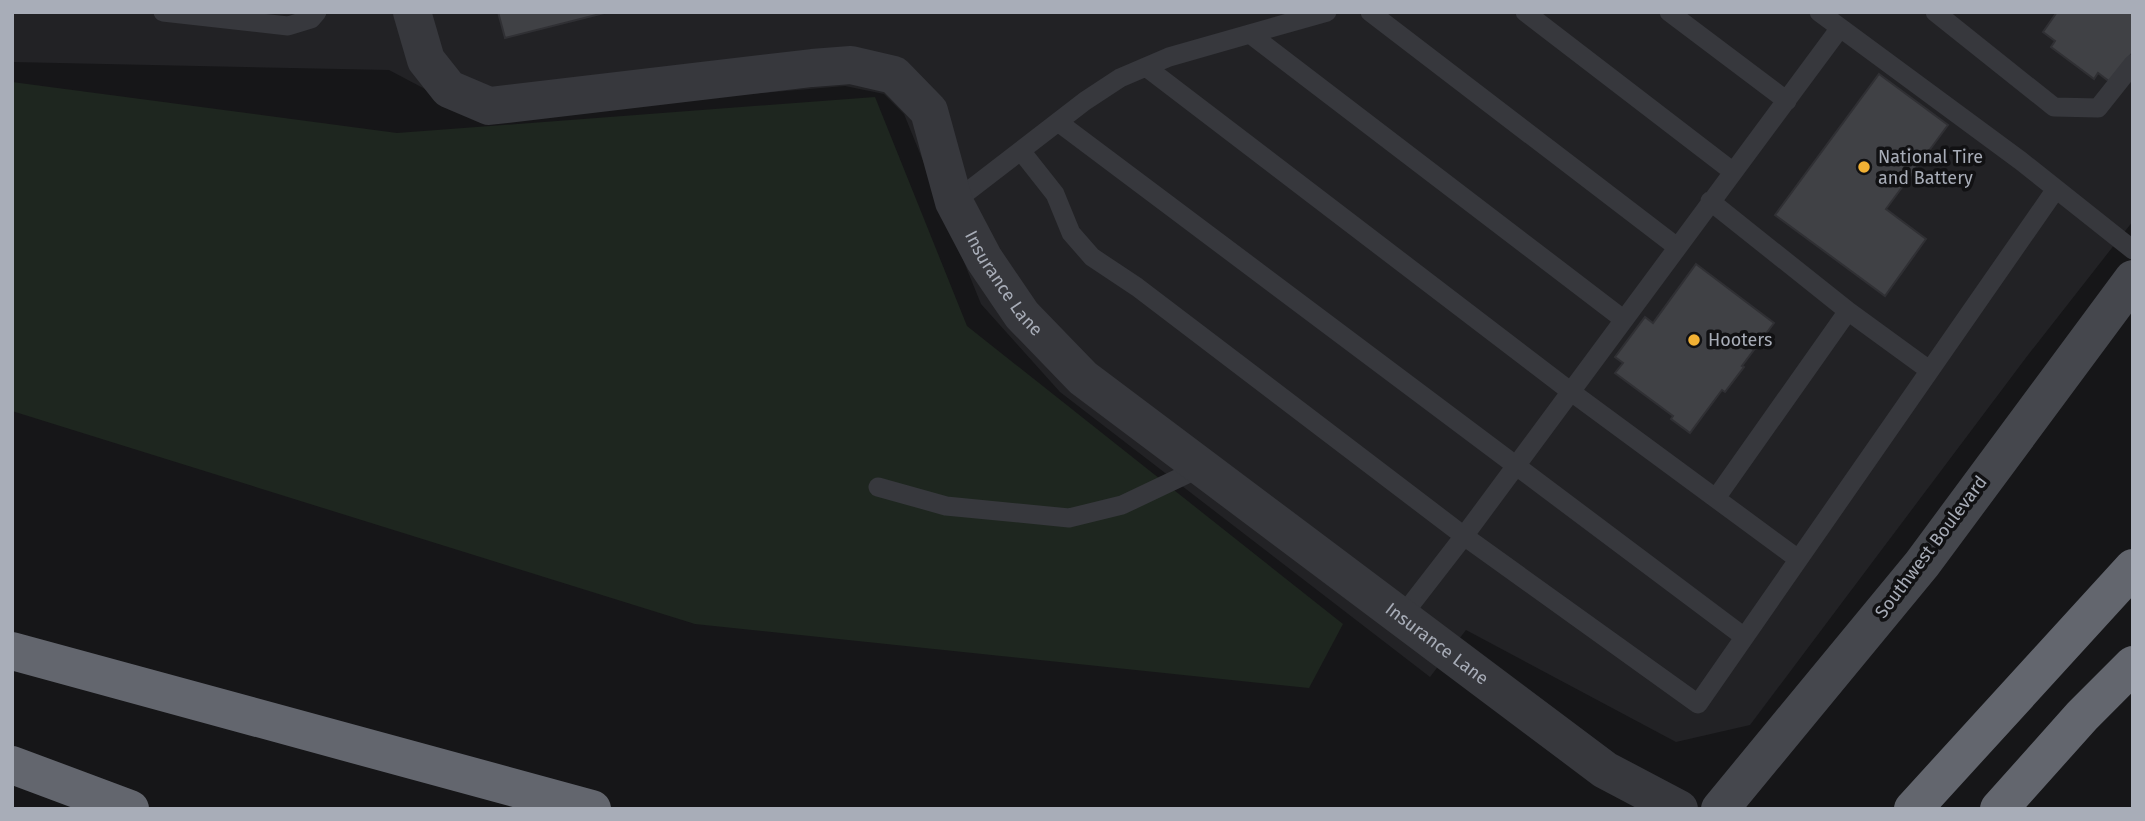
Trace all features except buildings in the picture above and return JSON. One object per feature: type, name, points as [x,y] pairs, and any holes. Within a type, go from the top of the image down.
[{"type":"highway","points":[[1913,809],[2133,568]]},
{"type":"highway","points":[[12,651],[592,809]]},
{"type":"highway","points":[[1999,809],[2082,716],[2133,665]]},
{"type":"highway","points":[[12,765],[130,809]]},
{"type":"main road","name":"Southwest Boulevard","points":[[1720,809],[1922,564],[2133,279]]},
{"type":"street","name":"Insurance Lane","points":[[412,12],[426,60],[449,89],[489,106],[851,65],[894,75],[929,110],[954,202],[984,259],[1021,315],[1083,379],[1605,770],[1679,809]]},
{"type":"street","name":"Insurance Lane","points":[[1605,770],[1631,809]]},
{"type":"lane","points":[[163,12],[288,26],[311,19],[317,12]]},
{"type":"lane","points":[[954,202],[1058,121],[1120,78],[1169,57],[1327,12]]},
{"type":"lane","points":[[1370,12],[1677,247]]},
{"type":"lane","points":[[1525,12],[1732,171]]},
{"type":"lane","points":[[1669,12],[1787,101]]},
{"type":"lane","points":[[1819,12],[2056,189],[2133,250]]},
{"type":"lane","points":[[1935,12],[2054,107],[2098,108],[2133,64]]},
{"type":"lane","points":[[1402,616],[1840,28]]},
{"type":"lane","points":[[1250,34],[1623,318]]},
{"type":"lane","points":[[1146,67],[1570,391],[1798,559]]},
{"type":"lane","points":[[1058,121],[1743,636]]},
{"type":"lane","points":[[1021,150],[1055,194],[1071,233],[1092,257],[1148,295],[1464,536],[1698,704],[2056,189]]},
{"type":"lane","points":[[1710,201],[1848,311],[1929,370]]},
{"type":"lane","points":[[1716,498],[1848,311]]},
{"type":"lane","points":[[878,487],[946,506],[1069,517],[1122,505],[1202,467]]},
{"type":"shaded area","points":[[12,12],[2133,12],[2133,221],[2028,355],[1750,725],[1676,742],[1466,630],[1430,677],[1060,392],[981,304],[904,114],[884,94],[845,86],[478,117],[389,70],[12,62]]},
{"type":"shaded area","points":[[12,82],[397,133],[875,97],[967,326],[1343,624],[1309,688],[695,624],[12,411]]},
{"type":"place","name":"National Tire and Battery","points":[[1864,167]]},
{"type":"place","name":"Hooters","points":[[1694,340]]}]
